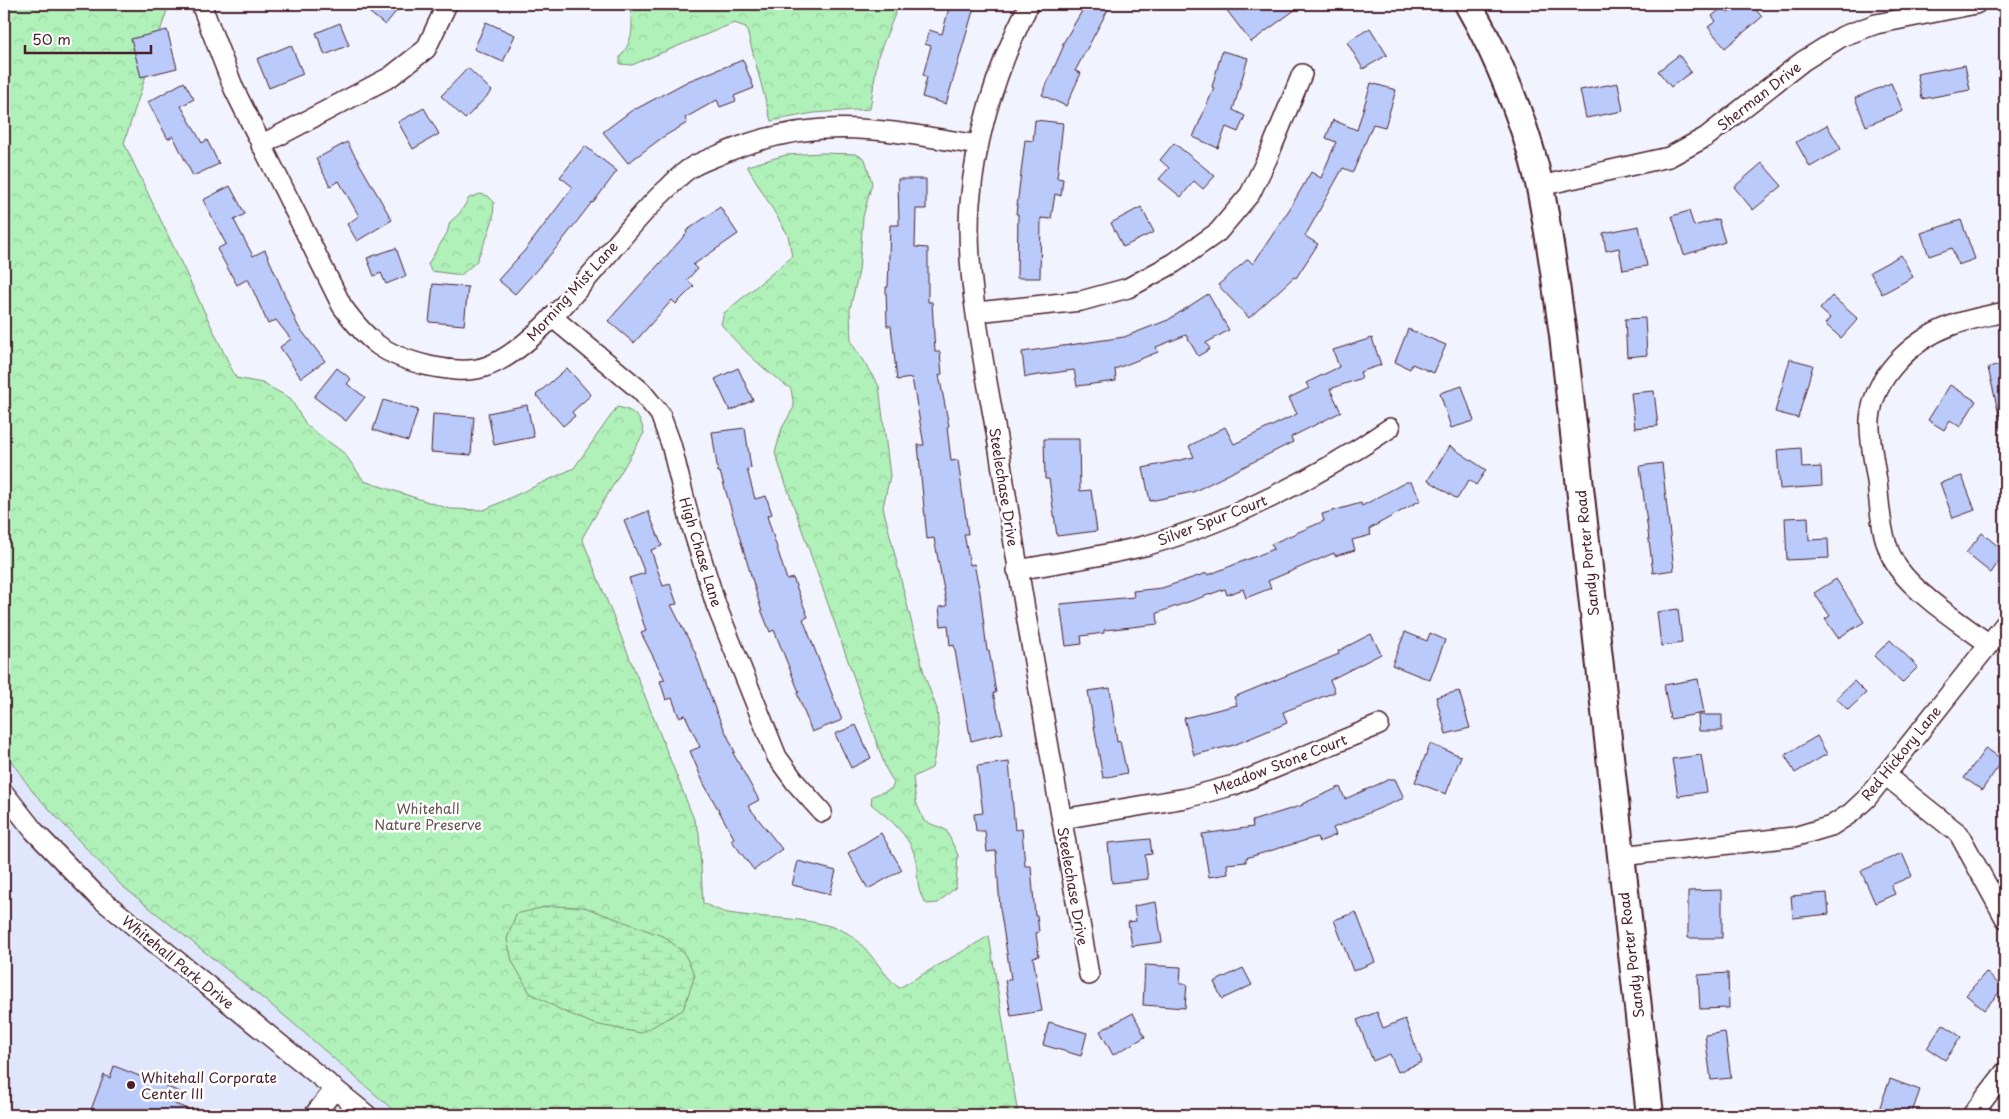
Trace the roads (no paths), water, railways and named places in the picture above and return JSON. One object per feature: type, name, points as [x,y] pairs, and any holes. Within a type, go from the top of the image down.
[{"type":"street","name":"Morning Mist Lane","points":[[200,4],[234,89],[342,306],[361,333],[386,351],[410,361],[440,368],[461,371],[478,369],[497,363],[515,352],[552,317],[651,202],[691,167],[741,146],[790,132],[836,127],[882,130],[978,145]]},
{"type":"street","points":[[261,145],[390,77],[426,49],[447,4]]},
{"type":"street","name":"Steelechase Drive","points":[[1029,4],[992,94],[978,145],[970,205],[971,259],[977,312],[1018,570],[1089,975]]},
{"type":"street","name":"Sandy Porter Road","points":[[1468,4],[1479,23],[1516,107],[1540,186],[1563,335],[1650,1115]]},
{"type":"street","name":"Sherman Drive","points":[[1540,186],[1654,162],[1676,155],[1706,137],[1804,61],[1843,36],[1876,24],[1976,4]]},
{"type":"street","points":[[977,312],[1081,301],[1128,288],[1174,263],[1218,232],[1250,194],[1268,157],[1302,74]]},
{"type":"street","points":[[1989,644],[1911,582],[1899,569],[1891,556],[1880,515],[1870,421],[1873,404],[1881,384],[1890,369],[1912,348],[1949,326],[2005,312]]},
{"type":"street","name":"High Chase Lane","points":[[552,317],[641,391],[660,414],[671,444],[690,521],[716,605],[777,757],[796,783],[822,812]]},
{"type":"street","name":"Silver Spur Court","points":[[1018,570],[1121,552],[1187,532],[1270,497],[1319,473],[1390,428]]},
{"type":"street","name":"Red Hickory Lane","points":[[1620,856],[1794,837],[1821,830],[1851,813],[1867,798],[1886,775],[2005,624]]},
{"type":"street","name":"Meadow Stone Court","points":[[1062,819],[1186,798],[1234,785],[1379,725]]},
{"type":"street","points":[[1886,775],[1959,834],[2005,918]]},
{"type":"street","name":"Whitehall Park Drive","points":[[4,793],[34,831],[96,895],[335,1089],[356,1112]]},
{"type":"street","points":[[1972,1115],[2005,1072]]},
{"type":"street","points":[[314,1115],[335,1089]]},
{"type":"place","name":"Whitehall Corporate Center III","points":[[131,1085]]},
{"type":"park label","name":"Whitehall Nature Preserve","points":[[428,816]]}]
